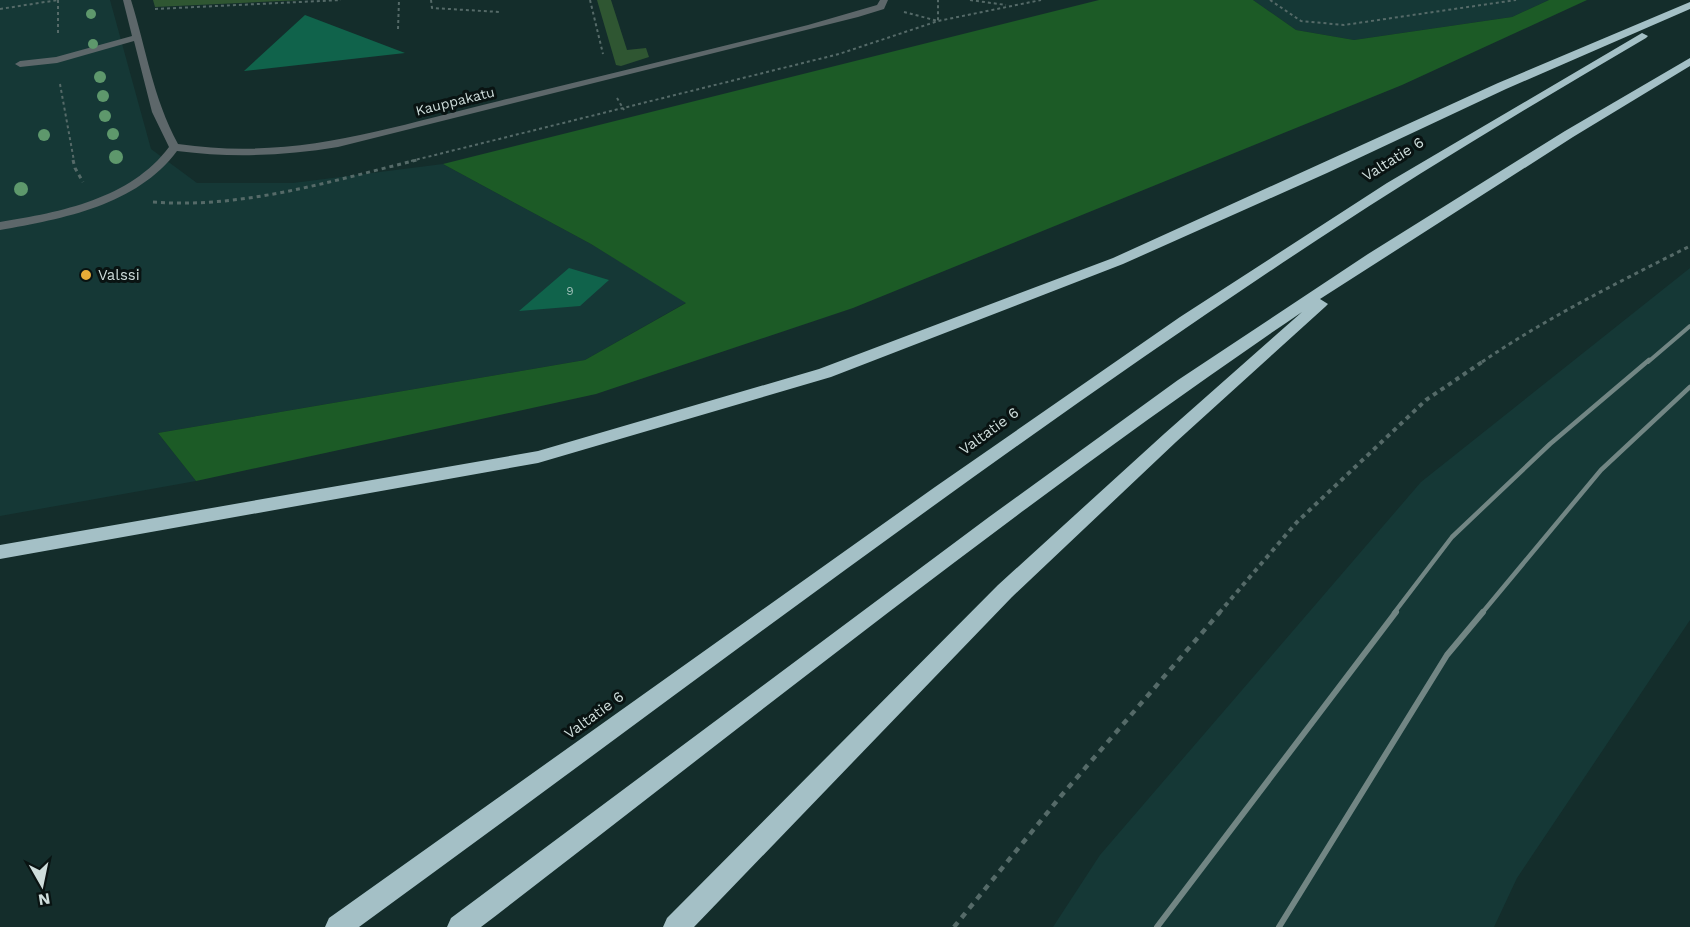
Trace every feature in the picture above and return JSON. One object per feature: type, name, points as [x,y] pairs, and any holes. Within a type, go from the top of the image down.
[{"type":"highway","points":[[0,552],[538,457],[825,373],[1118,261],[1513,81],[1690,6]]},
{"type":"highway","name":"Valtatie 6","points":[[338,927],[1044,419],[1259,272],[1479,131],[1690,6]]},
{"type":"highway","points":[[460,927],[1015,508],[1184,384],[1373,257],[1690,61]]},
{"type":"highway","points":[[676,927],[1005,591],[1170,438],[1373,257]]},
{"type":"street","points":[[0,226],[65,214],[111,197],[136,183],[168,159],[174,147],[167,135],[148,85],[139,37],[127,0]]},
{"type":"street","name":"Kauppakatu","points":[[174,147],[200,153],[262,155],[328,146],[658,67],[883,3]]},
{"type":"street","points":[[20,64],[57,60],[139,37]]},
{"type":"path","points":[[0,9],[58,0]]},
{"type":"path","points":[[146,9],[341,0]]},
{"type":"path","points":[[398,29],[399,0]]},
{"type":"path","points":[[431,0],[432,8],[442,10],[500,12]]},
{"type":"path","points":[[591,0],[605,61]]},
{"type":"path","points":[[883,3],[938,21],[939,0]]},
{"type":"path","points":[[970,0],[993,4],[1015,4]]},
{"type":"path","points":[[1270,0],[1301,21],[1344,25],[1516,0]]},
{"type":"path","points":[[954,927],[1061,796],[1297,522],[1426,400],[1525,333],[1604,289],[1690,246]]},
{"type":"shaded area","points":[[0,0],[110,0],[151,149],[197,183],[293,183],[443,164],[591,244],[687,302],[585,360],[158,433],[196,481],[0,516]]},
{"type":"shaded area","points":[[1253,0],[1549,0],[1512,17],[1354,40],[1296,30]]},
{"type":"shaded area","points":[[1690,268],[1690,620],[1517,878],[1494,927],[1053,927],[1100,855],[1421,482]]},
{"type":"green space","points":[[153,0],[303,0],[155,7]]},
{"type":"green space","points":[[597,0],[611,0],[627,50],[646,48],[649,57],[621,66],[616,65]]},
{"type":"green space","points":[[1099,0],[1253,0],[1296,30],[1354,40],[1512,17],[1549,0],[1587,0],[1402,85],[853,308],[596,394],[196,481],[158,433],[585,360],[686,303],[591,244],[443,164]]},
{"type":"building","points":[[305,15],[405,53],[244,71]]},
{"type":"building","points":[[569,268],[609,280],[580,306],[519,311]]},
{"type":"railway","points":[[1648,362],[1690,326]]},
{"type":"railway","points":[[1394,613],[1452,537],[1550,444],[1649,360]]},
{"type":"railway","points":[[1482,613],[1601,470],[1690,387]]},
{"type":"railway","points":[[1157,927],[1396,612]]},
{"type":"railway","points":[[1279,927],[1447,655],[1483,612]]},
{"type":"place","name":"Valssi","points":[[86,275]]}]
